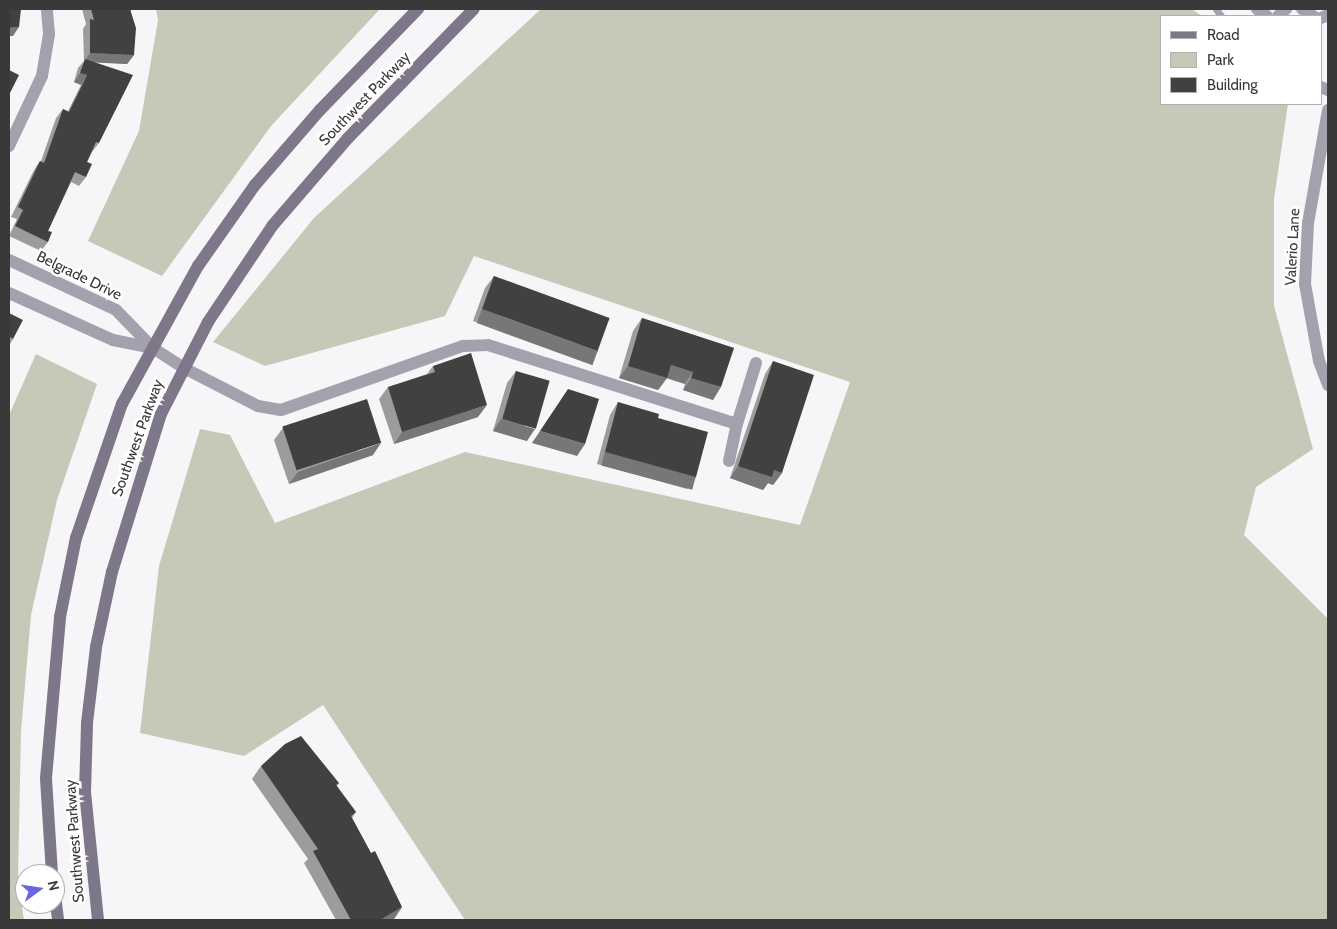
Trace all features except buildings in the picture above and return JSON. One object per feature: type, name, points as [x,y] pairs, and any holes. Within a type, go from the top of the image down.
[{"type":"main road","name":"Southwest Parkway","points":[[51,864],[46,778],[60,617],[76,538],[99,465],[122,404],[198,266],[256,186],[320,110],[418,9]]},
{"type":"main road","name":"Southwest Parkway","points":[[98,920],[85,792],[87,723],[96,647],[112,572],[139,476],[161,414],[182,367],[273,225],[348,138],[474,9]]},
{"type":"street","points":[[9,146],[42,76],[49,34],[47,9]]},
{"type":"street","name":"Valerio Lane","points":[[1328,110],[1308,223],[1305,284],[1319,361],[1328,386]]},
{"type":"street","name":"Belgrade Drive","points":[[9,260],[116,310],[153,348],[182,367],[258,406],[281,410],[463,346],[488,345],[738,424]]},
{"type":"street","name":"Belgrade Drive","points":[[9,293],[114,340],[153,348]]},
{"type":"street","points":[[728,461],[756,363]]},
{"type":"green space","points":[[156,9],[380,9],[271,126],[162,276],[88,241],[139,131],[158,20]]},
{"type":"green space","points":[[541,9],[1192,9],[1201,15],[1160,15],[1160,105],[1288,105],[1274,199],[1274,306],[1313,449],[1256,487],[1244,535],[1328,619],[1328,920],[465,920],[323,705],[244,756],[140,733],[159,566],[200,429],[230,435],[275,523],[465,452],[800,525],[850,382],[474,256],[445,316],[265,366],[213,342],[314,218]]},
{"type":"green space","points":[[36,354],[97,384],[57,500],[31,615],[21,732],[18,864],[15,864],[15,914],[23,914],[24,920],[9,920],[9,415]]}]
